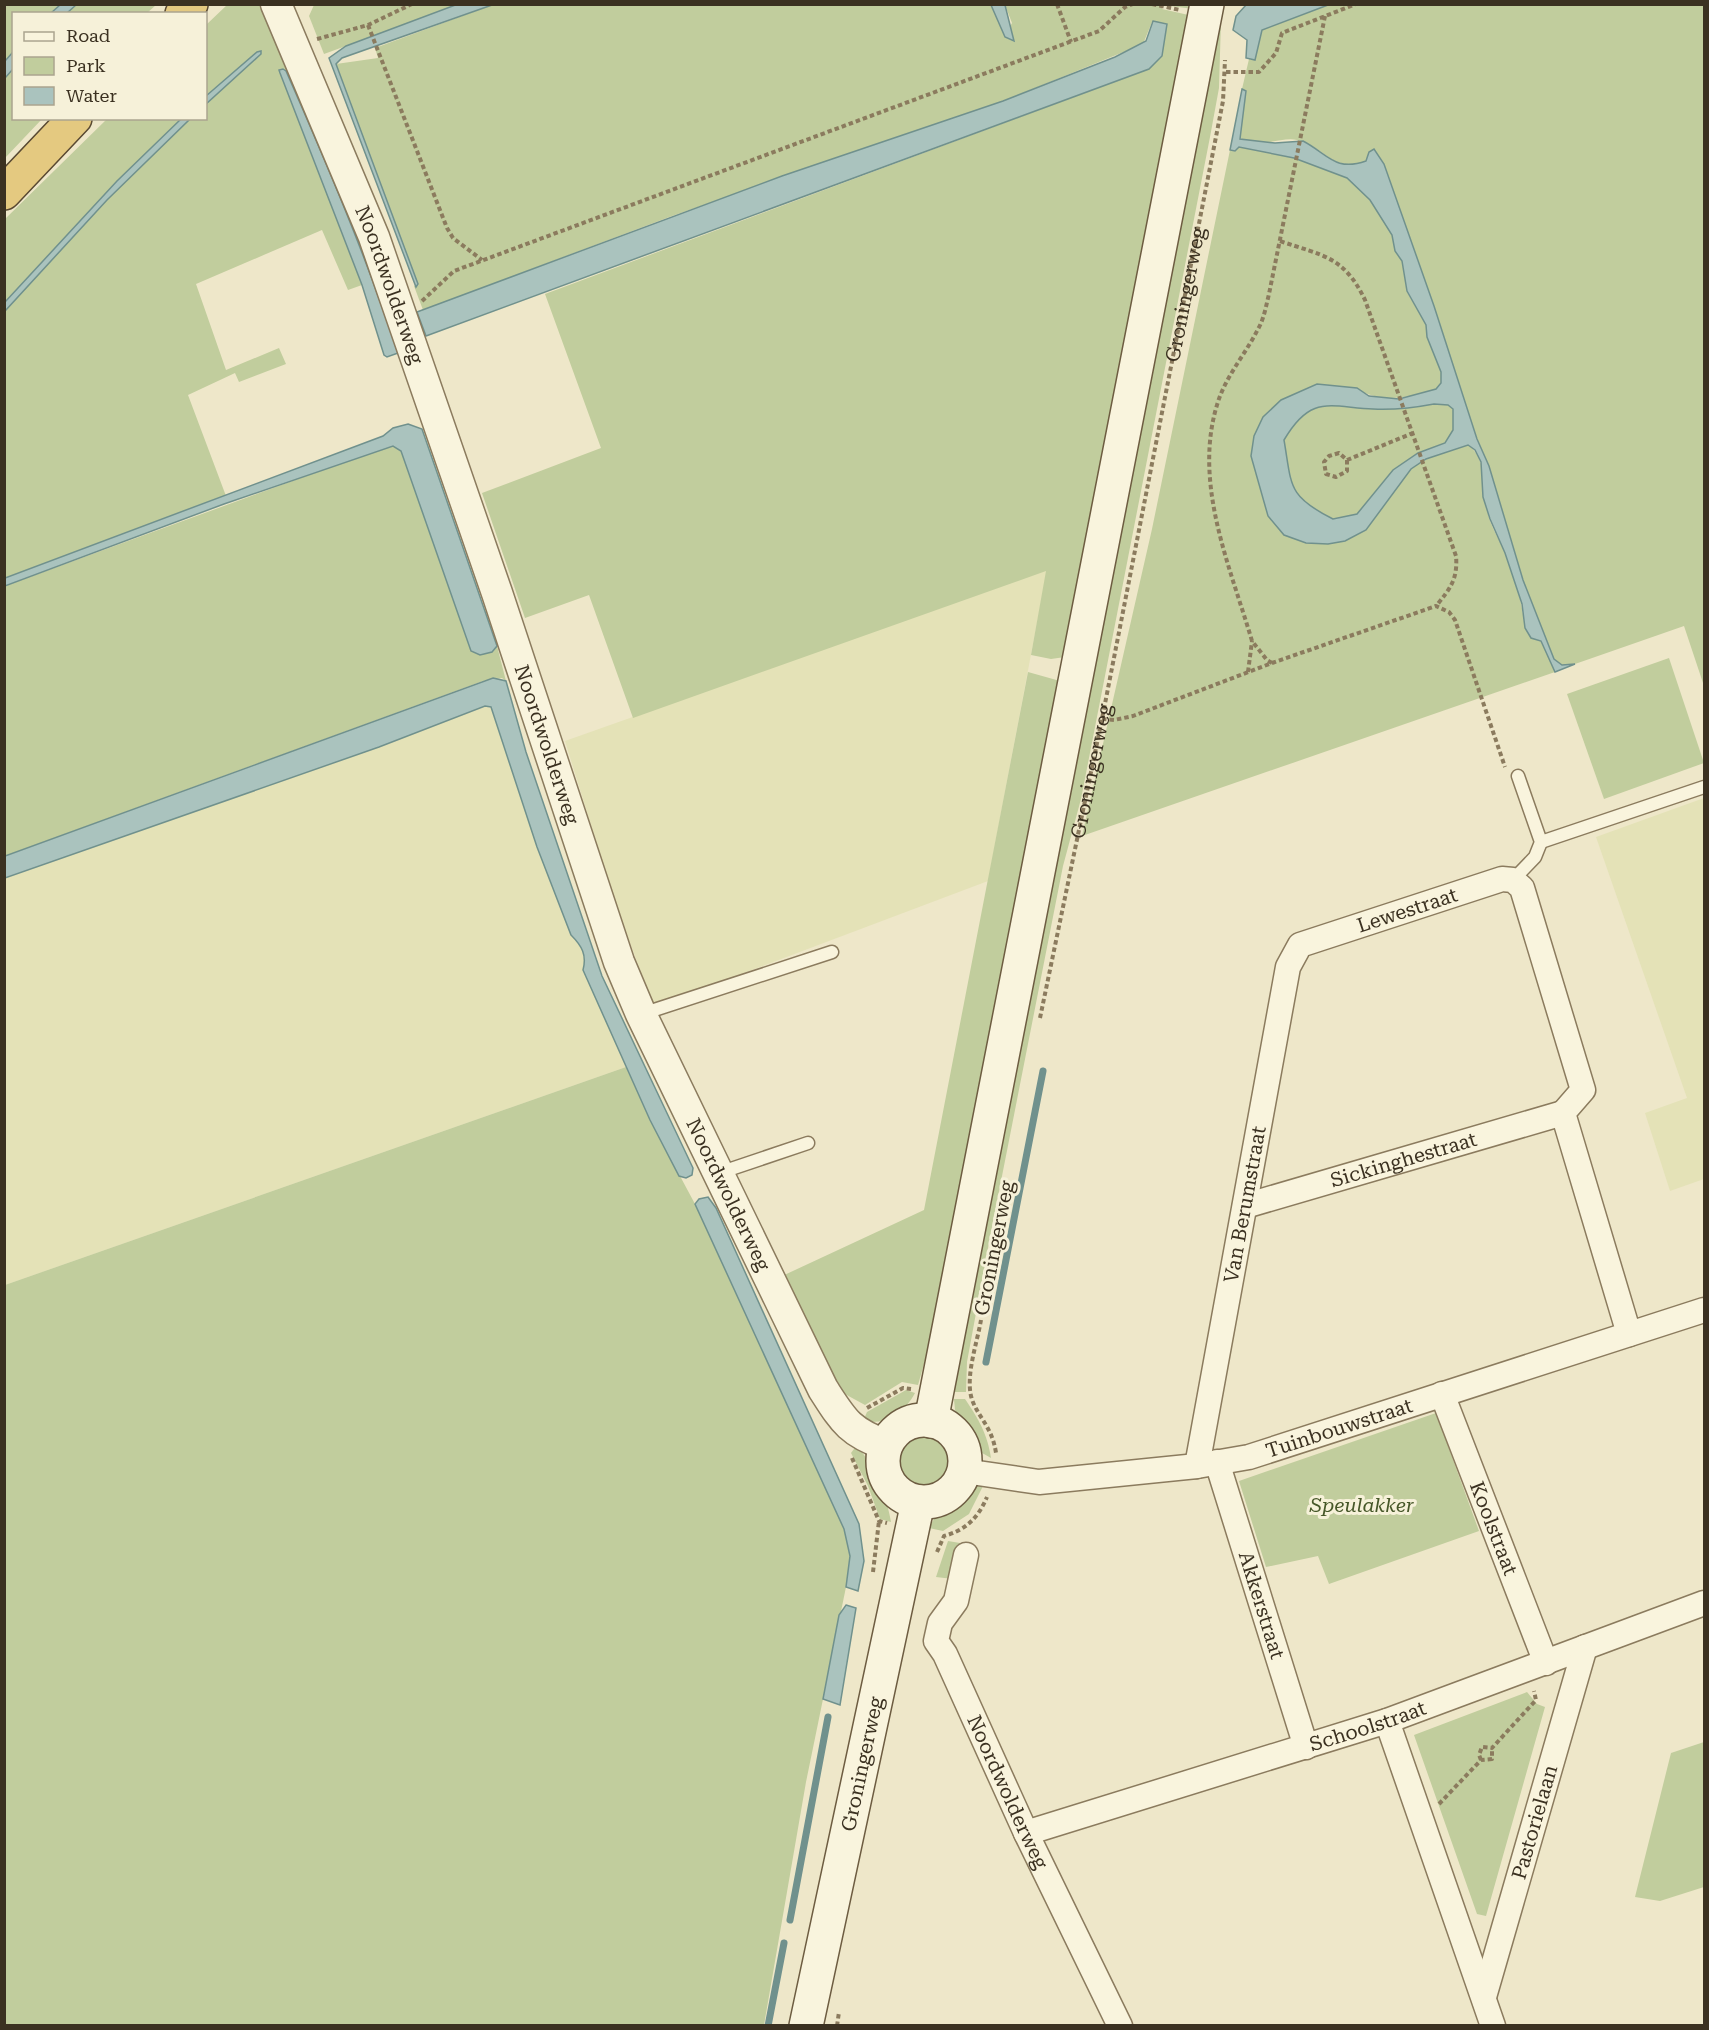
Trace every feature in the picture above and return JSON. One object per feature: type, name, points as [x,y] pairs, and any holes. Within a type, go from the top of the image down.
[{"type":"highway","points":[[4,193],[73,120]]},
{"type":"main road","name":"Groningerweg","points":[[931,1421],[1207,4]]},
{"type":"main road","points":[[931,1421],[951,1431],[958,1439],[965,1460],[964,1471],[951,1492],[914,1516],[884,1475],[882,1460],[869,1428],[931,1421]]},
{"type":"main road","name":"Groningerweg","points":[[806,2025],[914,1516]]},
{"type":"street","name":"Noordwolderweg","points":[[276,4],[296,46],[374,237],[619,962],[641,1014],[824,1389],[844,1423],[869,1428]]},
{"type":"street","name":"Lewestraat","points":[[1300,945],[1502,879],[1514,880]]},
{"type":"street","points":[[1514,880],[1522,888],[1525,896],[1583,1090],[1563,1113],[1629,1334]]},
{"type":"street","name":"Van Berumstraat","points":[[1207,1464],[1245,1206],[1288,967],[1300,945]]},
{"type":"street","name":"Sickinghestraat","points":[[1245,1206],[1538,1118],[1563,1113]]},
{"type":"street","name":"Tuinbouwstraat","points":[[964,1471],[1039,1482],[1207,1464],[1249,1457],[1704,1310]]},
{"type":"street","name":"Koolstraat","points":[[1442,1395],[1537,1666]]},
{"type":"street","name":"Akkerstraat","points":[[1207,1464],[1306,1747]]},
{"type":"street","name":"Noordwolderweg","points":[[966,1555],[956,1601],[940,1623],[936,1641],[945,1654],[1026,1833],[1120,2025]]},
{"type":"street","name":"Schoolstraat","points":[[1026,1833],[1387,1721],[1704,1603]]},
{"type":"street","name":"Pastorielaan","points":[[1484,1997],[1585,1647]]},
{"type":"street","points":[[1387,1721],[1493,2025]]},
{"type":"lane","points":[[1514,880],[1535,857],[1541,842],[1518,776]]},
{"type":"lane","points":[[1541,842],[1704,787]]},
{"type":"lane","points":[[641,1014],[832,952]]},
{"type":"lane","points":[[718,1173],[808,1143]]},
{"type":"path","points":[[296,46],[369,28],[412,4]]},
{"type":"path","points":[[1058,4],[1071,42]]},
{"type":"path","points":[[399,311],[429,296],[454,271],[1099,31],[1125,8],[1133,4]]},
{"type":"path","points":[[1226,72],[1259,72],[1276,53],[1282,33],[1356,4]]},
{"type":"path","points":[[1272,663],[1252,641],[1211,495],[1209,455],[1217,405],[1226,384],[1259,328],[1280,241],[1325,16]]},
{"type":"path","points":[[369,28],[447,228],[453,238],[483,260]]},
{"type":"path","name":"Groningerweg","points":[[1039,1023],[1102,718],[1223,101],[1226,72],[1225,51]]},
{"type":"path","points":[[1102,718],[1114,720],[1133,716],[1272,663],[1436,606],[1453,585],[1457,572],[1456,556],[1365,300],[1355,279],[1324,255],[1280,241]]},
{"type":"path","points":[[1347,460],[1413,433]]},
{"type":"path","points":[[1339,453],[1347,460],[1348,467],[1343,474],[1333,477],[1326,474],[1324,462],[1329,456],[1339,453]]},
{"type":"path","points":[[1436,606],[1449,612],[1455,620],[1504,765],[1518,776]]},
{"type":"path","points":[[1248,672],[1252,641]]},
{"type":"path","name":"Groningerweg","points":[[981,1319],[971,1376],[971,1397],[993,1432],[997,1476]]},
{"type":"path","points":[[869,1428],[848,1451],[879,1521],[873,1576]]},
{"type":"path","points":[[967,1527],[981,1509],[997,1476]]},
{"type":"path","points":[[879,1521],[914,1516],[944,1536]]},
{"type":"path","points":[[1419,1814],[1438,1804],[1481,1760],[1492,1759],[1492,1748],[1536,1700],[1537,1666]]},
{"type":"path","points":[[1481,1760],[1479,1755],[1482,1747],[1492,1748]]},
{"type":"shaded area","points":[[1047,570],[988,881],[654,1007],[615,903],[565,741]]},
{"type":"shaded area","points":[[486,706],[494,710],[538,847],[571,935],[580,944],[586,959],[626,1067],[5,1285],[5,878],[379,747]]},
{"type":"shaded area","points":[[1704,798],[1704,1179],[1670,1191],[1645,1113],[1687,1098],[1596,837]]},
{"type":"green space","points":[[76,4],[156,4],[148,12],[68,12]]},
{"type":"green space","points":[[5,5],[60,5],[52,12],[12,12],[12,53],[5,61]]},
{"type":"green space","points":[[227,5],[266,5],[300,76],[375,284],[280,73],[362,285],[348,290],[322,230],[196,284],[226,370],[279,348],[286,364],[239,382],[235,373],[188,395],[226,496],[5,578],[5,311],[71,236],[189,120],[207,120],[207,103],[261,54],[257,52],[207,95],[207,24]]},
{"type":"green space","points":[[314,5],[458,5],[324,54],[309,16]]},
{"type":"green space","points":[[492,5],[991,5],[1005,36],[1012,23],[1005,5],[1162,5],[1162,9],[1193,16],[1065,657],[1051,659],[1031,655],[1046,571],[633,718],[589,595],[525,618],[482,493],[601,448],[545,294],[1149,69],[1166,24],[1152,22],[1143,44],[1003,101],[672,216],[423,310],[414,286],[418,284],[336,64],[378,58],[375,48]]},
{"type":"green space","points":[[1162,5],[1195,5],[1194,9]]},
{"type":"green space","points":[[1328,5],[1704,5],[1704,686],[1684,626],[1575,664],[1562,665],[1554,659],[1523,580],[1489,466],[1477,439],[1434,306],[1384,164],[1374,149],[1366,161],[1345,164],[1297,140],[1251,143],[1238,136],[1246,91],[1242,89],[1249,59],[1255,60],[1261,30]]},
{"type":"green space","points":[[1214,18],[1221,20],[1219,88],[1210,137],[1081,799],[1063,866],[990,1237],[967,1362],[966,1392],[954,1392],[961,1312]]},
{"type":"green space","points":[[12,70],[12,120],[41,120],[5,158],[5,78]]},
{"type":"green space","points":[[106,120],[181,120],[117,181],[5,302],[5,219]]},
{"type":"green space","points":[[1239,147],[1294,158],[1347,178],[1370,200],[1392,235],[1395,251],[1402,261],[1407,292],[1426,325],[1427,337],[1441,372],[1441,383],[1437,389],[1406,397],[1386,398],[1356,388],[1281,400],[1284,535],[1307,542],[1326,543],[1335,542],[1366,530],[1410,469],[1426,459],[1468,445],[1475,451],[1482,468],[1489,518],[1512,570],[1525,628],[1541,641],[1555,672],[1082,836],[1152,529],[1230,150],[1235,151]]},
{"type":"green space","points":[[1434,404],[1448,405],[1453,409],[1453,430],[1445,443],[1418,453],[1393,470],[1357,514],[1333,519],[1299,496],[1291,479],[1284,440],[1303,415],[1322,406],[1396,409]]},
{"type":"green space","points":[[388,446],[397,447],[401,451],[492,652],[497,646],[506,681],[502,678],[483,681],[5,856],[5,586]]},
{"type":"green space","points":[[1669,658],[1704,763],[1604,799],[1567,694]]},
{"type":"green space","points":[[1028,672],[1060,681],[929,1346],[918,1385],[902,1382],[865,1405],[832,1387],[780,1277],[924,1210]]},
{"type":"green space","points":[[626,1067],[650,1120],[695,1204],[844,1529],[850,1556],[846,1587],[806,1782],[764,2025],[5,2026],[5,1285]]},
{"type":"green space","points":[[906,1390],[915,1393],[900,1412],[879,1421],[863,1421],[867,1412]]},
{"type":"green space","points":[[954,1399],[965,1399],[982,1427],[991,1458],[975,1449],[955,1410]]},
{"type":"green space","name":"Speulakker","points":[[1436,1413],[1479,1531],[1329,1584],[1318,1556],[1266,1567],[1239,1481]]},
{"type":"green space","points":[[922,1431],[933,1433],[942,1439],[948,1448],[950,1459],[948,1470],[942,1479],[933,1485],[922,1487],[911,1485],[902,1479],[896,1470],[894,1459],[896,1448],[902,1439],[911,1433]]},
{"type":"green space","points":[[857,1445],[879,1482],[891,1522],[880,1519],[868,1486],[851,1453]]},
{"type":"green space","points":[[985,1482],[969,1514],[943,1531],[929,1528],[939,1512],[952,1500]]},
{"type":"green space","points":[[948,1541],[960,1543],[961,1553],[953,1579],[936,1577]]},
{"type":"green space","points":[[1527,1692],[1537,1704],[1545,1707],[1486,1916],[1477,1914],[1414,1735]]},
{"type":"green space","points":[[1704,1742],[1704,1887],[1660,1901],[1635,1897],[1671,1753]]},
{"type":"water","points":[[60,4],[76,5],[68,12],[52,12]]},
{"type":"water","points":[[458,4],[492,5],[342,58],[336,64],[418,284],[416,287],[329,58],[346,46]]},
{"type":"water","points":[[991,5],[1005,5],[1014,41],[1005,37]]},
{"type":"water","points":[[1246,5],[1328,5],[1262,30],[1255,60],[1246,58],[1247,40],[1233,30],[1236,16]]},
{"type":"water","points":[[1153,21],[1167,24],[1162,56],[1149,69],[426,336],[417,312],[782,176],[1003,101],[1115,57],[1146,41]]},
{"type":"water","points":[[261,51],[261,54],[207,103],[207,95]]},
{"type":"water","points":[[12,53],[12,70],[5,78],[5,61]]},
{"type":"water","points":[[279,70],[286,71],[345,210],[398,353],[387,357],[384,355],[362,285],[280,73]]},
{"type":"water","points":[[1242,89],[1246,91],[1240,139],[1275,143],[1303,141],[1332,160],[1347,164],[1366,161],[1369,152],[1374,149],[1384,164],[1434,306],[1477,439],[1489,466],[1523,580],[1554,659],[1562,665],[1575,664],[1555,672],[1541,641],[1531,638],[1525,628],[1522,604],[1483,497],[1481,462],[1475,450],[1468,445],[1426,459],[1411,469],[1366,530],[1345,541],[1328,544],[1306,543],[1284,535],[1268,516],[1251,456],[1254,436],[1263,417],[1281,400],[1317,384],[1357,388],[1369,396],[1399,399],[1436,389],[1441,383],[1441,372],[1427,337],[1426,325],[1407,291],[1402,261],[1395,251],[1392,235],[1370,200],[1347,178],[1294,158],[1239,147],[1235,151],[1230,150]],"holes":[[[1434,404],[1448,405],[1453,409],[1453,430],[1445,443],[1418,453],[1393,470],[1357,514],[1333,519],[1307,503],[1294,488],[1284,440],[1303,415],[1312,409],[1322,406],[1388,409]]]},
{"type":"water","points":[[180,120],[189,120],[107,200],[5,311],[5,302],[117,181]]},
{"type":"water","points":[[408,424],[422,429],[497,646],[492,652],[480,655],[471,651],[401,451],[393,446],[224,504],[5,586],[5,578],[383,436],[393,428]]},
{"type":"water","points":[[493,678],[506,681],[526,752],[602,976],[693,1168],[692,1175],[686,1178],[679,1176],[650,1120],[583,970],[583,951],[571,935],[537,847],[491,707],[485,706],[379,747],[5,878],[5,856]]},
{"type":"water","points":[[708,1197],[716,1208],[859,1524],[864,1561],[858,1591],[846,1587],[850,1556],[844,1529],[695,1204],[699,1199]]},
{"type":"water","points":[[846,1605],[856,1608],[840,1705],[823,1699],[839,1615]]},
{"type":"waterway","points":[[986,1362],[1043,1071]]},
{"type":"waterway","points":[[790,1920],[828,1717]]},
{"type":"waterway","points":[[768,2026],[784,1943]]}]
